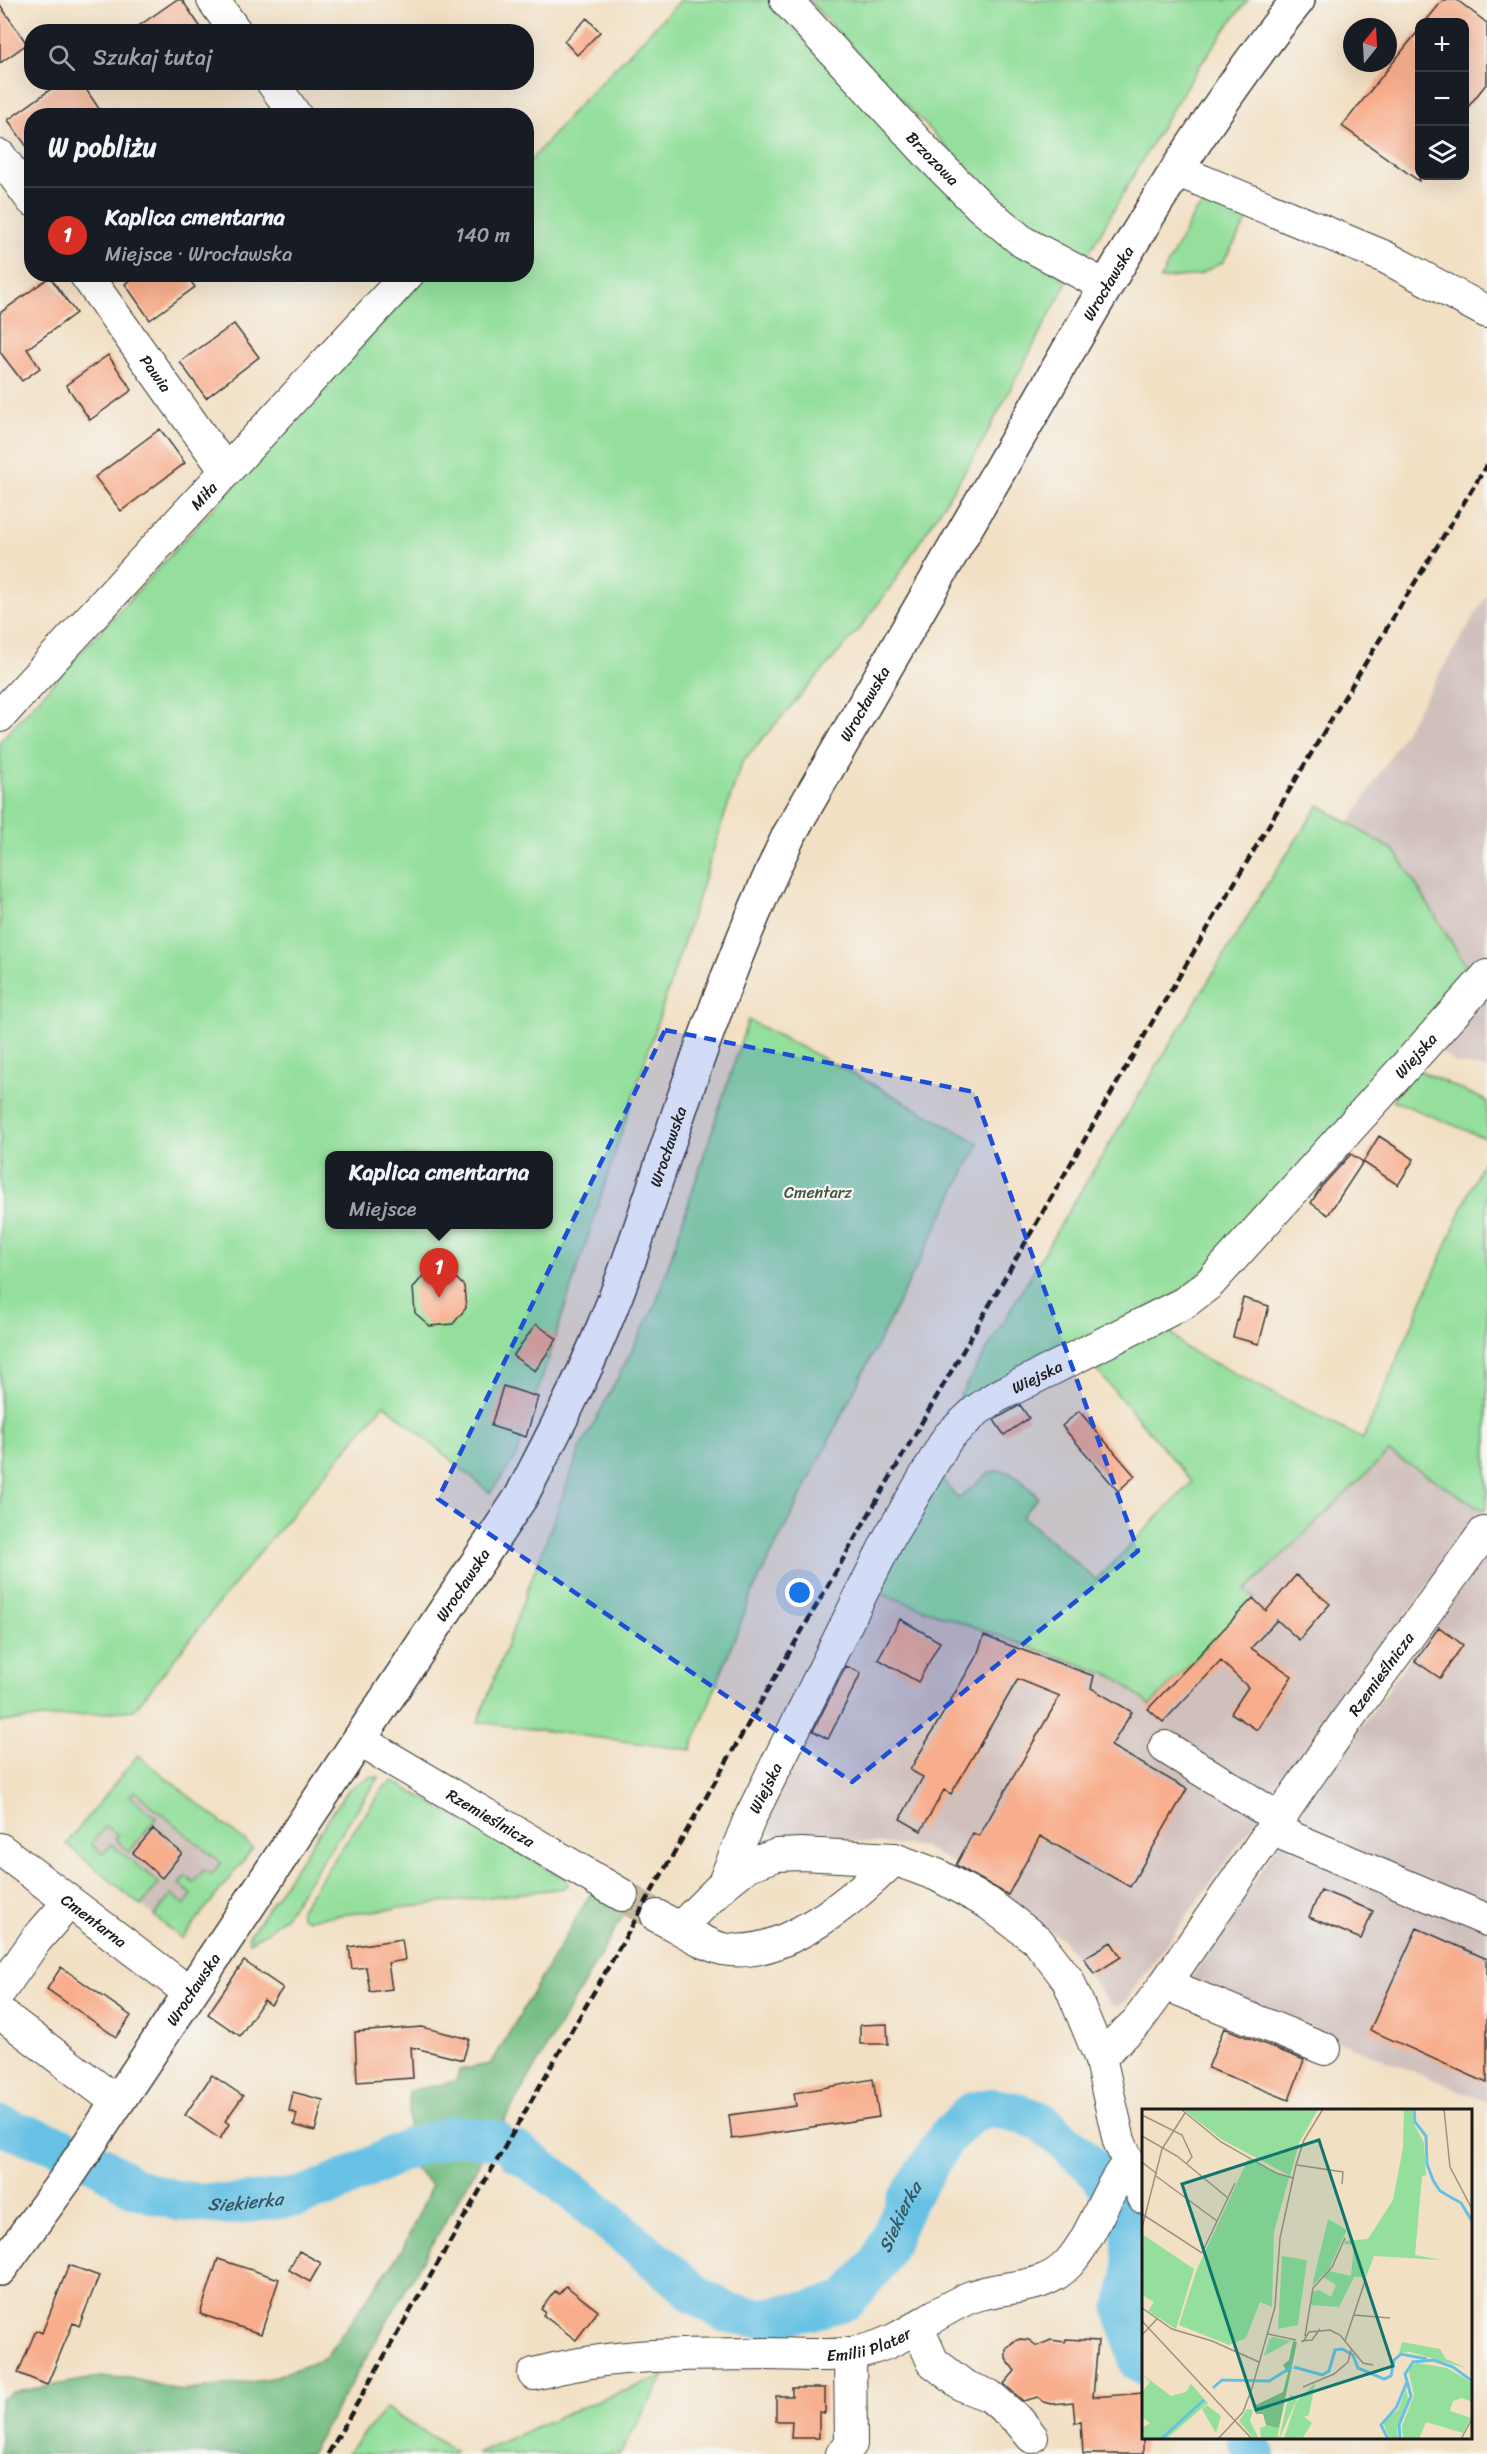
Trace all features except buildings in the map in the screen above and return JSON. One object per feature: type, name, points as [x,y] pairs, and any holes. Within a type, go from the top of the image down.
[{"type":"main road","name":"Wrocławska","points":[[0,2269],[68,2176],[521,1497],[603,1330],[728,972],[757,902],[789,835],[1105,286],[1176,170],[1258,49],[1298,0]]},
{"type":"street","points":[[213,0],[230,24]]},
{"type":"street","name":"Brzozowa","points":[[786,0],[932,158],[981,207],[1023,242],[1105,286]]},
{"type":"street","points":[[278,90],[290,108]]},
{"type":"street","points":[[0,156],[24,189]]},
{"type":"street","points":[[1176,170],[1355,243],[1487,312]]},
{"type":"street","name":"Pawia","points":[[91,282],[226,471]]},
{"type":"street","name":"Miła","points":[[0,716],[401,282]]},
{"type":"street","name":"Wiejska","points":[[723,1885],[750,1818],[859,1595],[948,1437],[977,1410],[996,1397],[1184,1303],[1209,1284],[1396,1074],[1429,1042],[1487,976]]},
{"type":"street","name":"Rzemieślnicza","points":[[1100,2057],[1137,2022],[1165,1984],[1347,1720],[1484,1533]]},
{"type":"street","name":"Rzemieślnicza","points":[[360,1740],[622,1895]]},
{"type":"street","points":[[1165,1747],[1275,1823],[1487,1920]]},
{"type":"street","name":"Cmentarna","points":[[0,1850],[190,1993]]},
{"type":"street","points":[[894,1859],[869,1884],[818,1922],[779,1942],[749,1949],[723,1949],[669,1922],[748,1865],[777,1855],[802,1854],[894,1859],[937,1875],[988,1904],[1038,1941],[1068,1980],[1100,2057],[1119,2141],[1122,2170],[1142,2197]]},
{"type":"street","points":[[0,1990],[36,1940],[69,1902]]},
{"type":"street","points":[[1165,1984],[1325,2049]]},
{"type":"street","points":[[0,2013],[117,2102]]},
{"type":"street","name":"Emilii Plater","points":[[534,2374],[572,2364],[641,2355],[850,2353],[881,2346],[918,2328],[970,2297],[1031,2286],[1056,2274],[1075,2254],[1122,2170]]},
{"type":"street","points":[[918,2328],[933,2362],[964,2386],[990,2396],[1019,2421],[1032,2437]]},
{"type":"street","points":[[849,2451],[850,2353]]},
{"type":"highlighted area","points":[[665,1030],[974,1092],[1138,1551],[852,1782],[438,1499]]},
{"type":"shaded area","points":[[1487,595],[1487,1069],[1455,1063],[1420,1035],[1396,852],[1349,824]]},
{"type":"shaded area","points":[[1390,1452],[1483,1510],[1122,2005],[1110,2004],[1064,1941],[1025,1911],[960,1875],[955,1864],[923,1847],[755,1833],[871,1590],[1115,1677],[1150,1705],[1255,1598],[1245,1591]]},
{"type":"shaded area","points":[[1487,1552],[1487,2101],[1189,1982],[1300,1811]]},
{"type":"shaded area","points":[[138,1755],[253,1848],[182,1939],[66,1844]]},
{"type":"green space","points":[[681,0],[768,0],[881,120],[1067,282],[976,454],[892,585],[861,627],[742,762],[517,1455],[490,1493],[384,1404],[245,1570],[134,1710],[0,1722],[0,741],[421,282],[534,282],[534,157],[575,109]]},
{"type":"green space","points":[[808,0],[1248,0],[1182,93],[1086,258],[1052,243],[998,202]]},
{"type":"green space","points":[[1204,205],[1213,205],[1249,218],[1223,262],[1198,275],[1160,279],[1195,212]]},
{"type":"green space","points":[[1319,805],[1396,852],[1471,974],[1210,1266],[1175,1295],[980,1392],[950,1413],[1062,1222],[1268,883]]},
{"type":"green space","name":"Cmentarz","points":[[748,1020],[863,1079],[979,1143],[752,1593],[691,1750],[478,1722],[580,1450],[655,1306]]},
{"type":"green space","points":[[1416,1069],[1487,1101],[1487,1139],[1392,1100]]},
{"type":"green space","points":[[1487,1155],[1487,1508],[1483,1510],[1389,1452],[1245,1591],[1255,1598],[1150,1705],[1115,1677],[871,1590],[936,1472],[959,1499],[990,1473],[998,1471],[1015,1476],[1038,1497],[1022,1516],[1096,1580],[1192,1482],[1088,1360],[1162,1321],[1185,1348],[1363,1439]]},
{"type":"green space","points":[[138,1755],[253,1848],[182,1939],[154,1916],[172,1894],[185,1905],[192,1895],[179,1884],[186,1876],[193,1883],[204,1870],[211,1875],[221,1863],[134,1791],[130,1796],[156,1818],[129,1852],[115,1839],[118,1835],[106,1826],[91,1844],[103,1854],[111,1844],[159,1883],[141,1906],[66,1844]]},
{"type":"green space","points":[[369,1777],[379,1777],[285,1916],[266,1933],[249,1942],[249,1936],[343,1797],[349,1789]]},
{"type":"green space","points":[[393,1781],[566,1879],[568,1885],[564,1888],[307,1919],[301,1917],[300,1909],[384,1787]]},
{"type":"green space","points":[[591,1893],[626,1911],[310,2454],[0,2454],[0,2400],[11,2393],[100,2377],[130,2378],[182,2391],[265,2380],[324,2359],[402,2250],[432,2185],[408,2162],[409,2091],[456,2081],[459,2070],[491,2064]]},
{"type":"green space","points":[[664,2376],[620,2454],[475,2454],[567,2413]]},
{"type":"green space","points":[[386,2408],[455,2451],[451,2454],[347,2454]]},
{"type":"waterway","name":"Siekierka","points":[[516,2151],[562,2183],[697,2295],[727,2313],[762,2318],[808,2311],[847,2300],[879,2262],[906,2202],[946,2138],[972,2112],[991,2108],[1011,2111],[1041,2121],[1091,2165],[1131,2218],[1133,2274],[1124,2309],[1139,2363],[1142,2364]]},
{"type":"waterway","name":"Siekierka","points":[[0,2126],[60,2146],[102,2166],[135,2188],[178,2201],[227,2205],[298,2197],[335,2184],[409,2148],[455,2135],[495,2140]]},
{"type":"waterway","name":"Siekierka","points":[[1248,2439],[1255,2454]]},
{"type":"tunnel","points":[[622,1895],[657,1916]]},
{"type":"railway","points":[[328,2454],[1154,1019],[1344,698],[1487,465]]},
{"type":"place","name":"Kaplica cmentarna","points":[[439,1298]]}]
